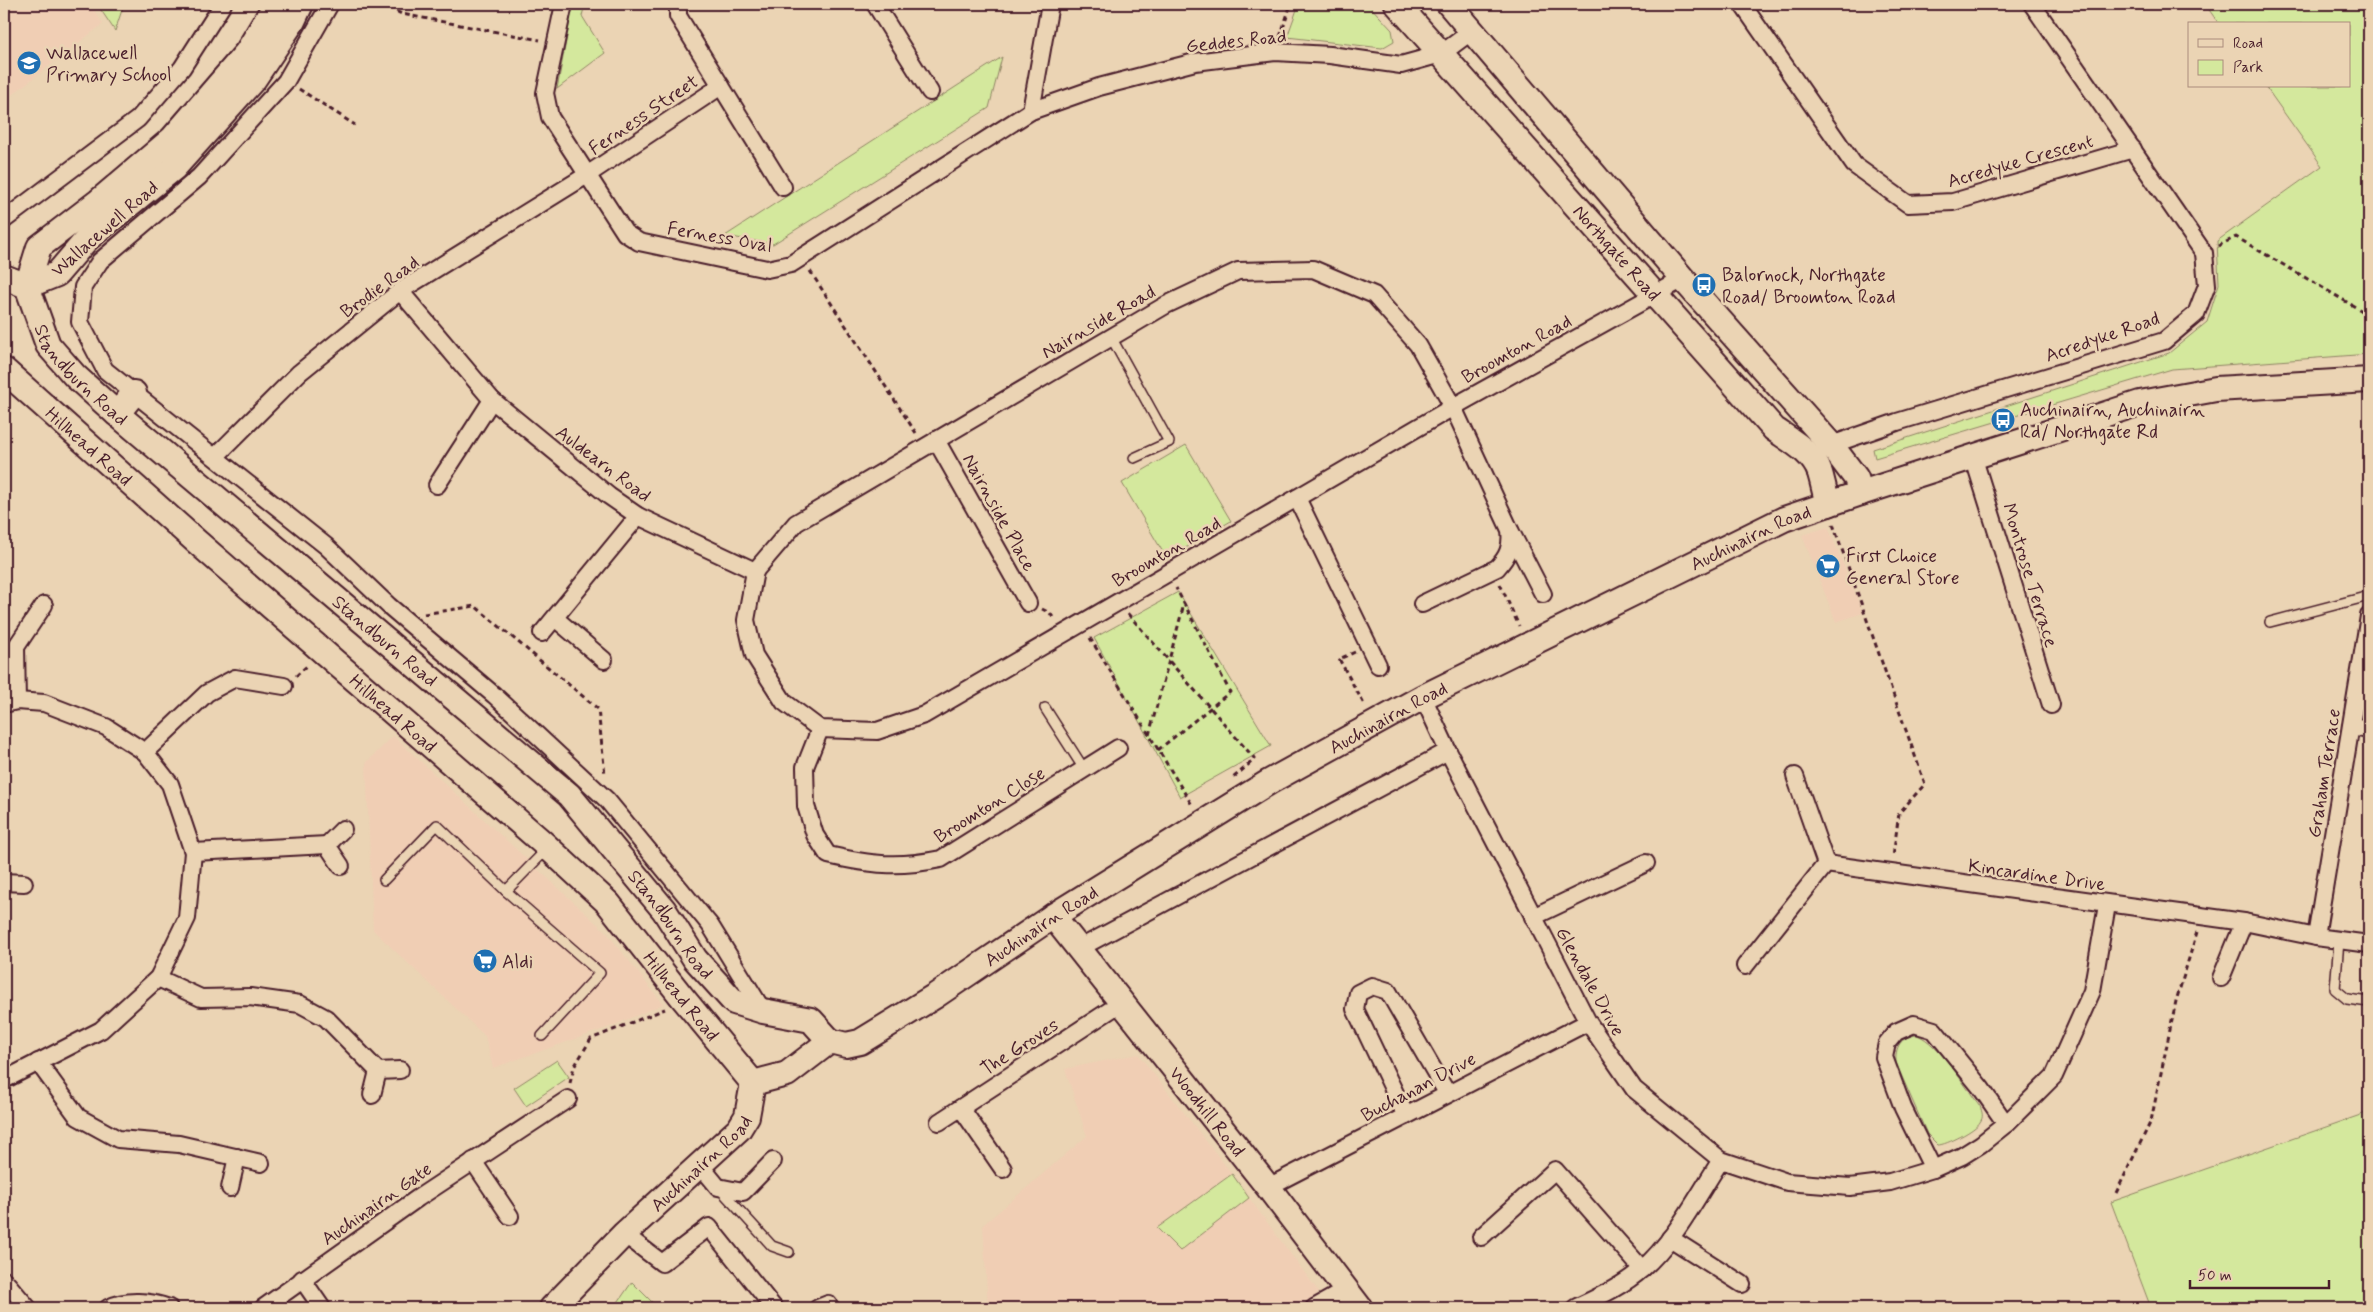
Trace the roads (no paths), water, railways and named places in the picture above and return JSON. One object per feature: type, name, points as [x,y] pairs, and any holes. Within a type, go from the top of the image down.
[{"type":"street","points":[[4,220],[138,119],[182,68],[223,4]]},
{"type":"street","name":"Wallacewell Road","points":[[26,286],[39,247],[99,201],[172,139],[247,52],[276,4]]},
{"type":"street","name":"Wallacewell Road","points":[[26,286],[57,274],[87,239],[174,168],[254,79],[293,21],[302,4]]},
{"type":"street","name":"Wallacewell Road","points":[[83,287],[100,262],[199,177],[286,81],[330,4]]},
{"type":"street","name":"Ferness Oval","points":[[564,4],[545,93],[550,117],[625,233],[639,242],[767,269],[791,264],[1031,112]]},
{"type":"street","name":"Ferness Street","points":[[678,4],[678,16],[783,187]]},
{"type":"street","points":[[875,4],[930,92]]},
{"type":"street","points":[[1031,112],[1050,4]]},
{"type":"street","name":"Northgate Road","points":[[1397,4],[1774,429],[1800,447],[1822,452]]},
{"type":"street","name":"Northgate Road","points":[[1448,4],[1683,279],[1822,452],[1856,478],[1861,493]]},
{"type":"street","name":"Acredyke Crescent","points":[[1742,4],[1854,165],[1908,204],[1953,202],[2133,149]]},
{"type":"street","name":"Acredyke Road","points":[[1822,452],[1896,422],[2164,341],[2196,314],[2207,285],[2204,253],[2032,4]]},
{"type":"street","name":"Geddes Road","points":[[1031,112],[1099,87],[1195,62],[1276,52],[1330,55],[1401,65],[1441,54],[1472,31]]},
{"type":"street","name":"Ferness Street","points":[[587,175],[721,86]]},
{"type":"street","name":"Brodie Road","points":[[216,456],[299,373],[400,291],[587,175]]},
{"type":"street","name":"Nairnside Road","points":[[755,571],[796,523],[1166,305],[1238,271],[1312,269],[1374,295],[1418,344],[1453,407],[1510,530],[1543,594]]},
{"type":"street","points":[[4,277],[26,286]]},
{"type":"street","name":"Broomton Road","points":[[820,729],[877,731],[924,715],[1453,407],[1683,279]]},
{"type":"street","name":"Standburn Road","points":[[26,286],[48,345],[76,376],[117,414],[569,795],[664,910],[695,959],[734,1002],[763,1011],[811,1020],[830,1041]]},
{"type":"street","name":"Standburn Road","points":[[83,287],[80,322],[105,370],[216,456],[326,546],[404,618],[494,695],[608,800],[710,925],[763,1011]]},
{"type":"street","name":"Auldearn Road","points":[[400,291],[492,400],[609,496],[638,516],[755,571]]},
{"type":"street","name":"Hillhead Road","points":[[4,370],[548,848],[608,903],[753,1083]]},
{"type":"street","name":"Auchinairn Road","points":[[830,1041],[846,1045],[860,1042],[935,996],[1053,916],[1243,798],[1375,723],[1784,519],[2140,403],[2216,389],[2369,380]]},
{"type":"street","points":[[117,414],[134,393]]},
{"type":"street","points":[[437,485],[492,400]]},
{"type":"street","name":"Nairnside Place","points":[[931,444],[1028,603]]},
{"type":"street","name":"Northgate Road","points":[[1822,452],[1820,473],[1828,504]]},
{"type":"street","name":"Montrose Terrace","points":[[1974,456],[2051,705]]},
{"type":"street","points":[[1298,498],[1378,664]]},
{"type":"street","points":[[542,633],[556,619],[638,516]]},
{"type":"street","points":[[1422,604],[1493,570],[1506,558],[1512,544],[1510,530]]},
{"type":"street","points":[[755,571],[746,620],[754,655],[784,702],[820,729]]},
{"type":"street","points":[[4,1080],[101,1030],[158,978],[187,918],[193,852],[170,784],[145,752],[106,727],[75,714],[44,703],[10,702],[16,647],[44,605]]},
{"type":"street","name":"Graham Terrace","points":[[2316,938],[2369,616]]},
{"type":"street","points":[[556,619],[604,660]]},
{"type":"street","points":[[145,752],[207,693],[235,678],[284,686]]},
{"type":"street","name":"Glendale Drive","points":[[1424,697],[1448,751],[1588,1022],[1634,1089],[1721,1160],[1787,1182],[1850,1187],[1890,1182],[1933,1169],[1981,1144],[2006,1124],[2054,1076],[2092,991],[2107,905]]},
{"type":"street","points":[[2351,727],[2369,730]]},
{"type":"street","name":"Broomton Close","points":[[820,729],[805,767],[806,806],[815,835],[828,855],[863,863],[909,866],[941,859],[1118,748]]},
{"type":"street","points":[[1078,950],[1448,751]]},
{"type":"street","points":[[1745,966],[1826,864],[1796,776]]},
{"type":"street","points":[[193,852],[327,844],[343,829]]},
{"type":"street","points":[[327,844],[341,866]]},
{"type":"street","points":[[1533,917],[1646,862]]},
{"type":"street","name":"Kincardine Drive","points":[[1826,864],[2107,905],[2244,922],[2316,938],[2369,944]]},
{"type":"street","points":[[4,882],[24,883]]},
{"type":"street","name":"Woodhill Road","points":[[1053,916],[1078,950],[1268,1186],[1353,1299]]},
{"type":"street","points":[[2221,978],[2244,922]]},
{"type":"street","points":[[158,978],[201,998],[250,997],[300,1004],[326,1018],[378,1070],[400,1070]]},
{"type":"street","points":[[1406,1116],[1355,1009],[1358,994],[1372,986],[1388,991],[1447,1093]]},
{"type":"street","name":"The Groves","points":[[939,1122],[1121,1003]]},
{"type":"street","name":"Buchanan Drive","points":[[1268,1186],[1588,1022]]},
{"type":"street","points":[[1933,1169],[1903,1108],[1884,1057],[1887,1043],[1896,1032],[1914,1024],[1934,1030],[1981,1088],[2006,1124]]},
{"type":"street","points":[[753,1083],[787,1074],[830,1041]]},
{"type":"street","points":[[38,1062],[78,1117],[118,1139],[179,1144],[261,1163]]},
{"type":"street","points":[[372,1095],[378,1070]]},
{"type":"street","name":"Auchinairn Road","points":[[553,1308],[624,1234],[739,1129],[747,1116],[753,1083]]},
{"type":"street","name":"Auchinairn Gate","points":[[263,1308],[473,1161],[568,1099]]},
{"type":"street","points":[[961,1108],[1003,1169]]},
{"type":"street","points":[[230,1188],[237,1157]]},
{"type":"street","points":[[1575,1308],[1603,1295],[1642,1269],[1670,1238],[1721,1160]]},
{"type":"street","points":[[473,1161],[510,1216]]},
{"type":"street","points":[[700,1165],[718,1187],[743,1192],[773,1161]]},
{"type":"street","points":[[1480,1237],[1555,1170],[1642,1269]]},
{"type":"street","points":[[624,1234],[662,1263],[709,1227],[774,1308]]},
{"type":"street","points":[[1670,1238],[1742,1284]]},
{"type":"street","points":[[302,1279],[322,1308]]},
{"type":"street","points":[[4,1280],[28,1308]]},
{"type":"street","points":[[1314,1308],[1353,1299]]},
{"type":"street","points":[[108,1308],[116,1304],[153,1302],[168,1308]]},
{"type":"street","points":[[818,1308],[828,1304],[831,1308]]},
{"type":"lane","points":[[1111,337],[1168,442],[1134,458]]},
{"type":"lane","points":[[2270,622],[2369,596]]},
{"type":"lane","points":[[1045,708],[1084,769]]},
{"type":"lane","points":[[384,880],[437,825],[506,891],[600,973],[542,1036]]},
{"type":"lane","points":[[506,891],[548,848]]},
{"type":"lane","points":[[2339,941],[2335,989],[2346,999],[2369,1002]]},
{"type":"lane","points":[[718,1187],[772,1246],[789,1252]]},
{"type":"place","name":"Wallacewell Primary School","points":[[29,63]]},
{"type":"place","name":"Balornock, Northgate Road/ Broomton Road","points":[[1704,285]]},
{"type":"place","name":"Auchinairn, Auchinairn Rd/ Northgate Rd","points":[[2003,420]]},
{"type":"place","name":"First Choice General Store","points":[[1828,566]]},
{"type":"place","name":"Aldi","points":[[485,961]]}]
